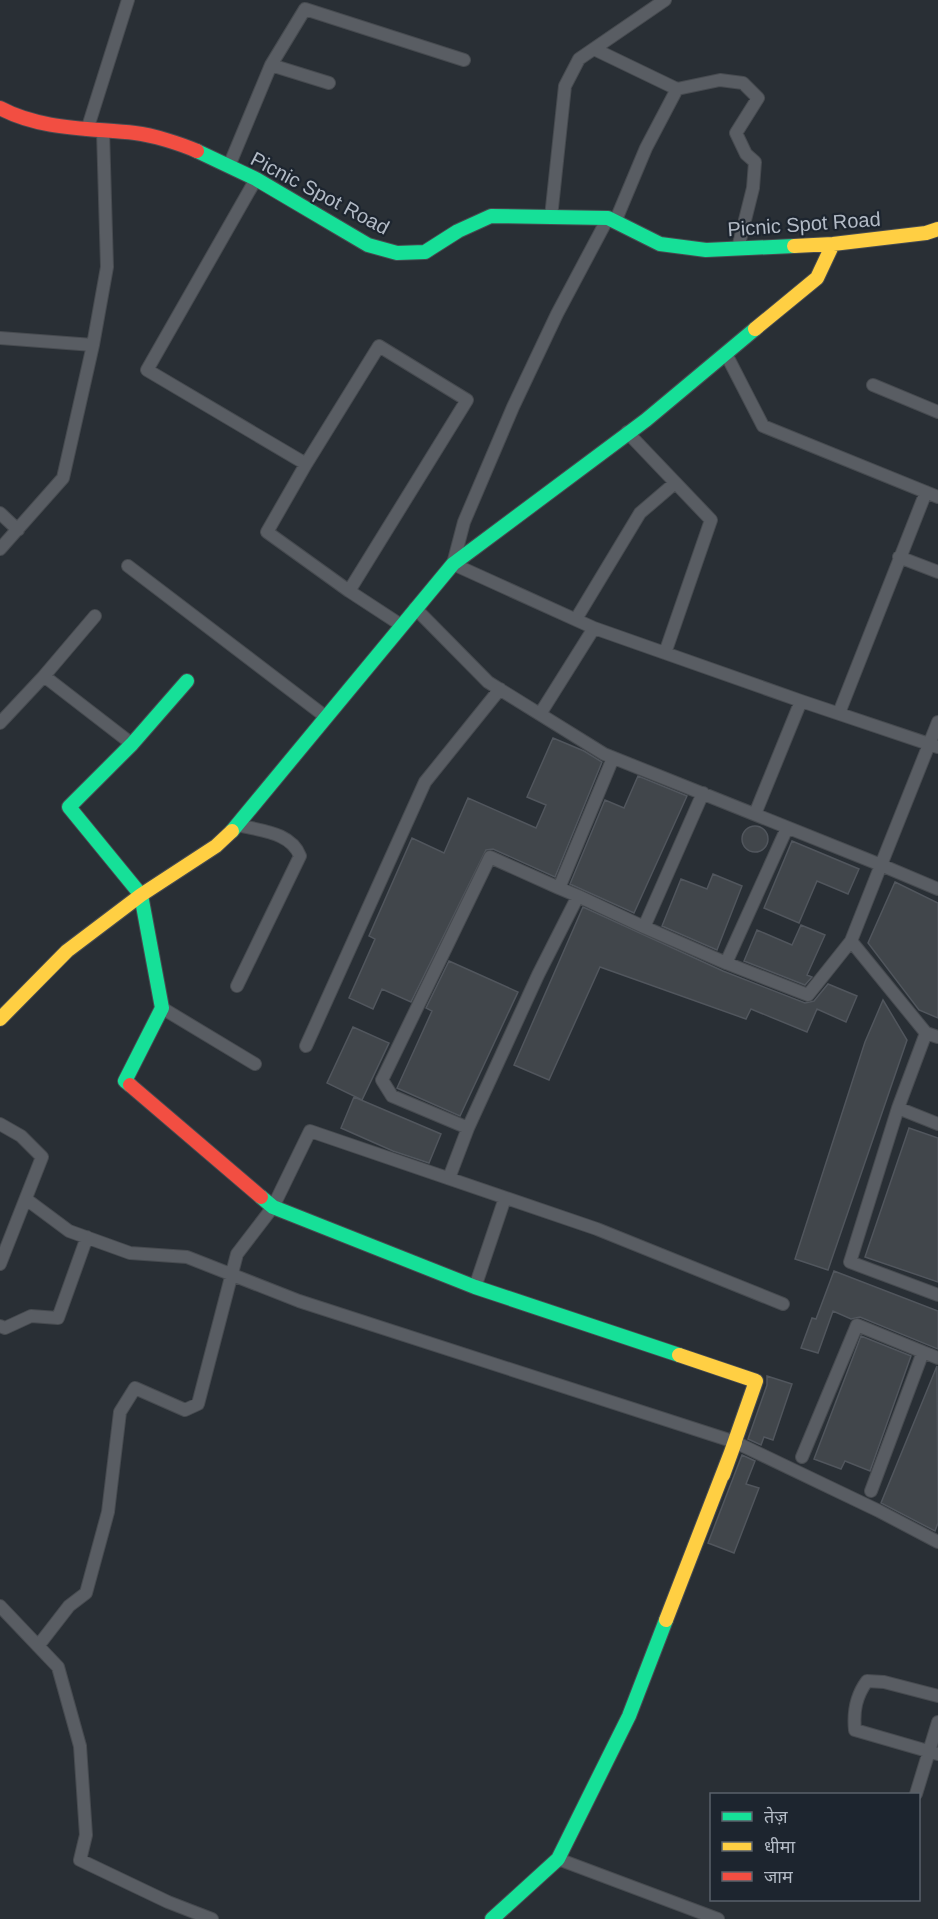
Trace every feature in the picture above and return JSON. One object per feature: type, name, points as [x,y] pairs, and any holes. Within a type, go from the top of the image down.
[{"type":"street","points":[[87,130],[128,0]]},
{"type":"street","points":[[552,217],[565,86],[579,59],[665,0]]},
{"type":"street","points":[[229,166],[271,65],[305,9],[464,60]]},
{"type":"street","points":[[594,49],[677,89],[720,80],[743,83],[758,98],[736,133],[746,154],[755,162],[753,188],[738,248]]},
{"type":"street","points":[[271,65],[329,83]]},
{"type":"street","points":[[453,564],[464,522],[513,407],[557,314],[611,220],[677,89]]},
{"type":"street","name":"Picnic Spot Road","points":[[0,108],[11,114],[66,128],[138,133],[190,148],[256,179],[368,245],[397,253],[425,252],[458,231],[490,216],[611,220],[660,244],[706,250],[833,244],[926,233],[938,229]]},
{"type":"street","points":[[0,549],[63,478],[93,345],[107,267],[103,131]]},
{"type":"street","points":[[256,179],[147,370],[306,464]]},
{"type":"street","points":[[0,1019],[67,951],[141,895],[216,846],[238,825],[453,564],[646,420],[817,278],[833,244]]},
{"type":"street","points":[[0,338],[93,345]]},
{"type":"street","points":[[349,591],[467,400],[380,346],[306,464],[267,532],[349,591],[401,625]]},
{"type":"street","points":[[726,354],[763,426],[938,496]]},
{"type":"street","points":[[873,385],[938,412]]},
{"type":"street","points":[[627,432],[711,520],[665,653]]},
{"type":"street","points":[[576,619],[640,513],[675,483]]},
{"type":"street","points":[[839,713],[926,492]]},
{"type":"street","points":[[0,513],[18,530]]},
{"type":"street","points":[[899,557],[938,572]]},
{"type":"street","points":[[453,564],[594,628],[934,746]]},
{"type":"street","points":[[128,566],[326,717]]},
{"type":"street","points":[[415,608],[488,682],[604,754],[938,889]]},
{"type":"street","points":[[0,723],[95,616]]},
{"type":"street","points":[[540,714],[594,628]]},
{"type":"street","points":[[44,676],[132,744]]},
{"type":"street","points":[[187,681],[132,744],[69,807],[141,895],[162,1008],[124,1081],[273,1207],[475,1287],[756,1381],[735,1442],[629,1716],[558,1859],[492,1919]]},
{"type":"street","points":[[306,1046],[424,782],[500,689]]},
{"type":"street","points":[[755,814],[801,701]]},
{"type":"street","points":[[468,1128],[392,1096],[382,1080],[490,857],[726,963],[808,995],[850,941],[934,746],[938,722]]},
{"type":"street","points":[[560,888],[613,758]]},
{"type":"street","points":[[644,927],[703,793]]},
{"type":"street","points":[[237,986],[300,856],[297,848],[285,838],[238,825]]},
{"type":"street","points":[[726,963],[787,828]]},
{"type":"street","points":[[449,1178],[468,1128],[538,975],[578,896]]},
{"type":"street","points":[[850,941],[932,1035],[898,1108],[850,1262],[938,1295]]},
{"type":"street","points":[[162,1008],[255,1064]]},
{"type":"street","points":[[898,1108],[938,1124]]},
{"type":"street","points":[[0,1124],[21,1136],[42,1157],[0,1264]]},
{"type":"street","points":[[38,1646],[69,1606],[86,1593],[108,1512],[120,1412],[135,1388],[185,1410],[198,1404],[237,1254],[273,1207],[310,1131],[597,1229],[783,1304]]},
{"type":"street","points":[[475,1287],[505,1198]]},
{"type":"street","points":[[26,1200],[69,1231],[130,1252],[186,1257],[299,1301],[735,1442],[938,1542]]},
{"type":"street","points":[[0,1326],[5,1328],[32,1316],[58,1318],[87,1237]]},
{"type":"street","points":[[802,1457],[857,1325],[938,1358]]},
{"type":"street","points":[[871,1491],[923,1352]]},
{"type":"street","points":[[0,1606],[58,1666],[80,1746],[86,1835],[80,1860],[168,1902],[212,1919]]},
{"type":"street","points":[[933,1753],[855,1730],[853,1711],[867,1681],[884,1682],[938,1696]]},
{"type":"street","points":[[916,1793],[933,1753],[938,1722]]},
{"type":"street","points":[[558,1859],[718,1919]]},
{"type":"building","points":[[553,738],[584,751],[602,762],[555,877],[493,849],[486,850],[411,1002],[382,989],[373,1009],[349,998],[375,939],[369,936],[412,838],[444,853],[468,798],[536,828],[546,805],[527,797]]},
{"type":"building","points":[[638,776],[687,796],[634,913],[570,884],[605,800],[624,808]]},
{"type":"building","points":[[755,826],[764,830],[768,839],[764,848],[755,852],[746,848],[742,839],[746,830]]},
{"type":"building","points":[[792,841],[859,869],[848,894],[817,881],[799,923],[764,908]]},
{"type":"building","points":[[713,874],[742,886],[717,950],[662,926],[681,879],[707,889]]},
{"type":"building","points":[[895,882],[938,903],[938,1018],[919,1010],[868,943]]},
{"type":"building","points":[[583,907],[723,971],[805,1003],[814,1001],[828,984],[857,996],[846,1022],[817,1009],[807,1032],[751,1009],[746,1019],[600,967],[549,1080],[514,1065]]},
{"type":"building","points":[[801,925],[825,935],[807,975],[812,977],[805,985],[744,961],[757,930],[792,945]]},
{"type":"building","points":[[449,961],[518,992],[460,1116],[397,1088],[432,1011],[426,1008]]},
{"type":"building","points":[[883,1000],[907,1040],[828,1270],[795,1259],[865,1042]]},
{"type":"building","points":[[353,1027],[389,1043],[362,1100],[327,1083]]},
{"type":"building","points":[[354,1097],[441,1134],[429,1163],[393,1151],[341,1128]]},
{"type":"building","points":[[909,1128],[938,1138],[938,1282],[865,1257]]},
{"type":"building","points":[[834,1271],[938,1311],[938,1349],[860,1317],[851,1319],[833,1311],[818,1353],[801,1348],[812,1318],[816,1319]]},
{"type":"building","points":[[861,1336],[911,1356],[870,1471],[845,1461],[841,1469],[814,1459]]},
{"type":"building","points":[[937,1366],[938,1523],[935,1531],[881,1503]]},
{"type":"building","points":[[767,1376],[792,1384],[773,1440],[764,1437],[761,1445],[748,1439],[767,1385]]},
{"type":"building","points":[[742,1455],[755,1461],[746,1484],[759,1488],[734,1553],[708,1543]]},
{"type":"traffic: fast","points":[[197,151],[256,179],[368,245],[397,253],[425,252],[458,231],[491,216],[608,218],[660,244],[706,250],[794,246]]},
{"type":"traffic: fast","points":[[232,831],[453,564],[646,420],[755,329]]},
{"type":"traffic: fast","points":[[130,1085],[125,1081],[162,1008],[141,895],[69,807],[132,744],[187,681]]},
{"type":"traffic: fast","points":[[261,1197],[273,1207],[475,1287],[679,1355]]},
{"type":"traffic: fast","points":[[492,1919],[558,1859],[629,1716],[666,1620]]},
{"type":"traffic: slow","points":[[794,246],[833,244],[926,233],[938,229]]},
{"type":"traffic: slow","points":[[755,329],[817,278],[833,244]]},
{"type":"traffic: slow","points":[[0,1019],[67,951],[141,895],[216,846],[232,831]]},
{"type":"traffic: slow","points":[[666,1620],[735,1442],[723,1475],[756,1381],[679,1355]]},
{"type":"traffic: jam","points":[[0,108],[49,124],[142,134],[197,151]]},
{"type":"traffic: jam","points":[[130,1085],[261,1197]]}]
